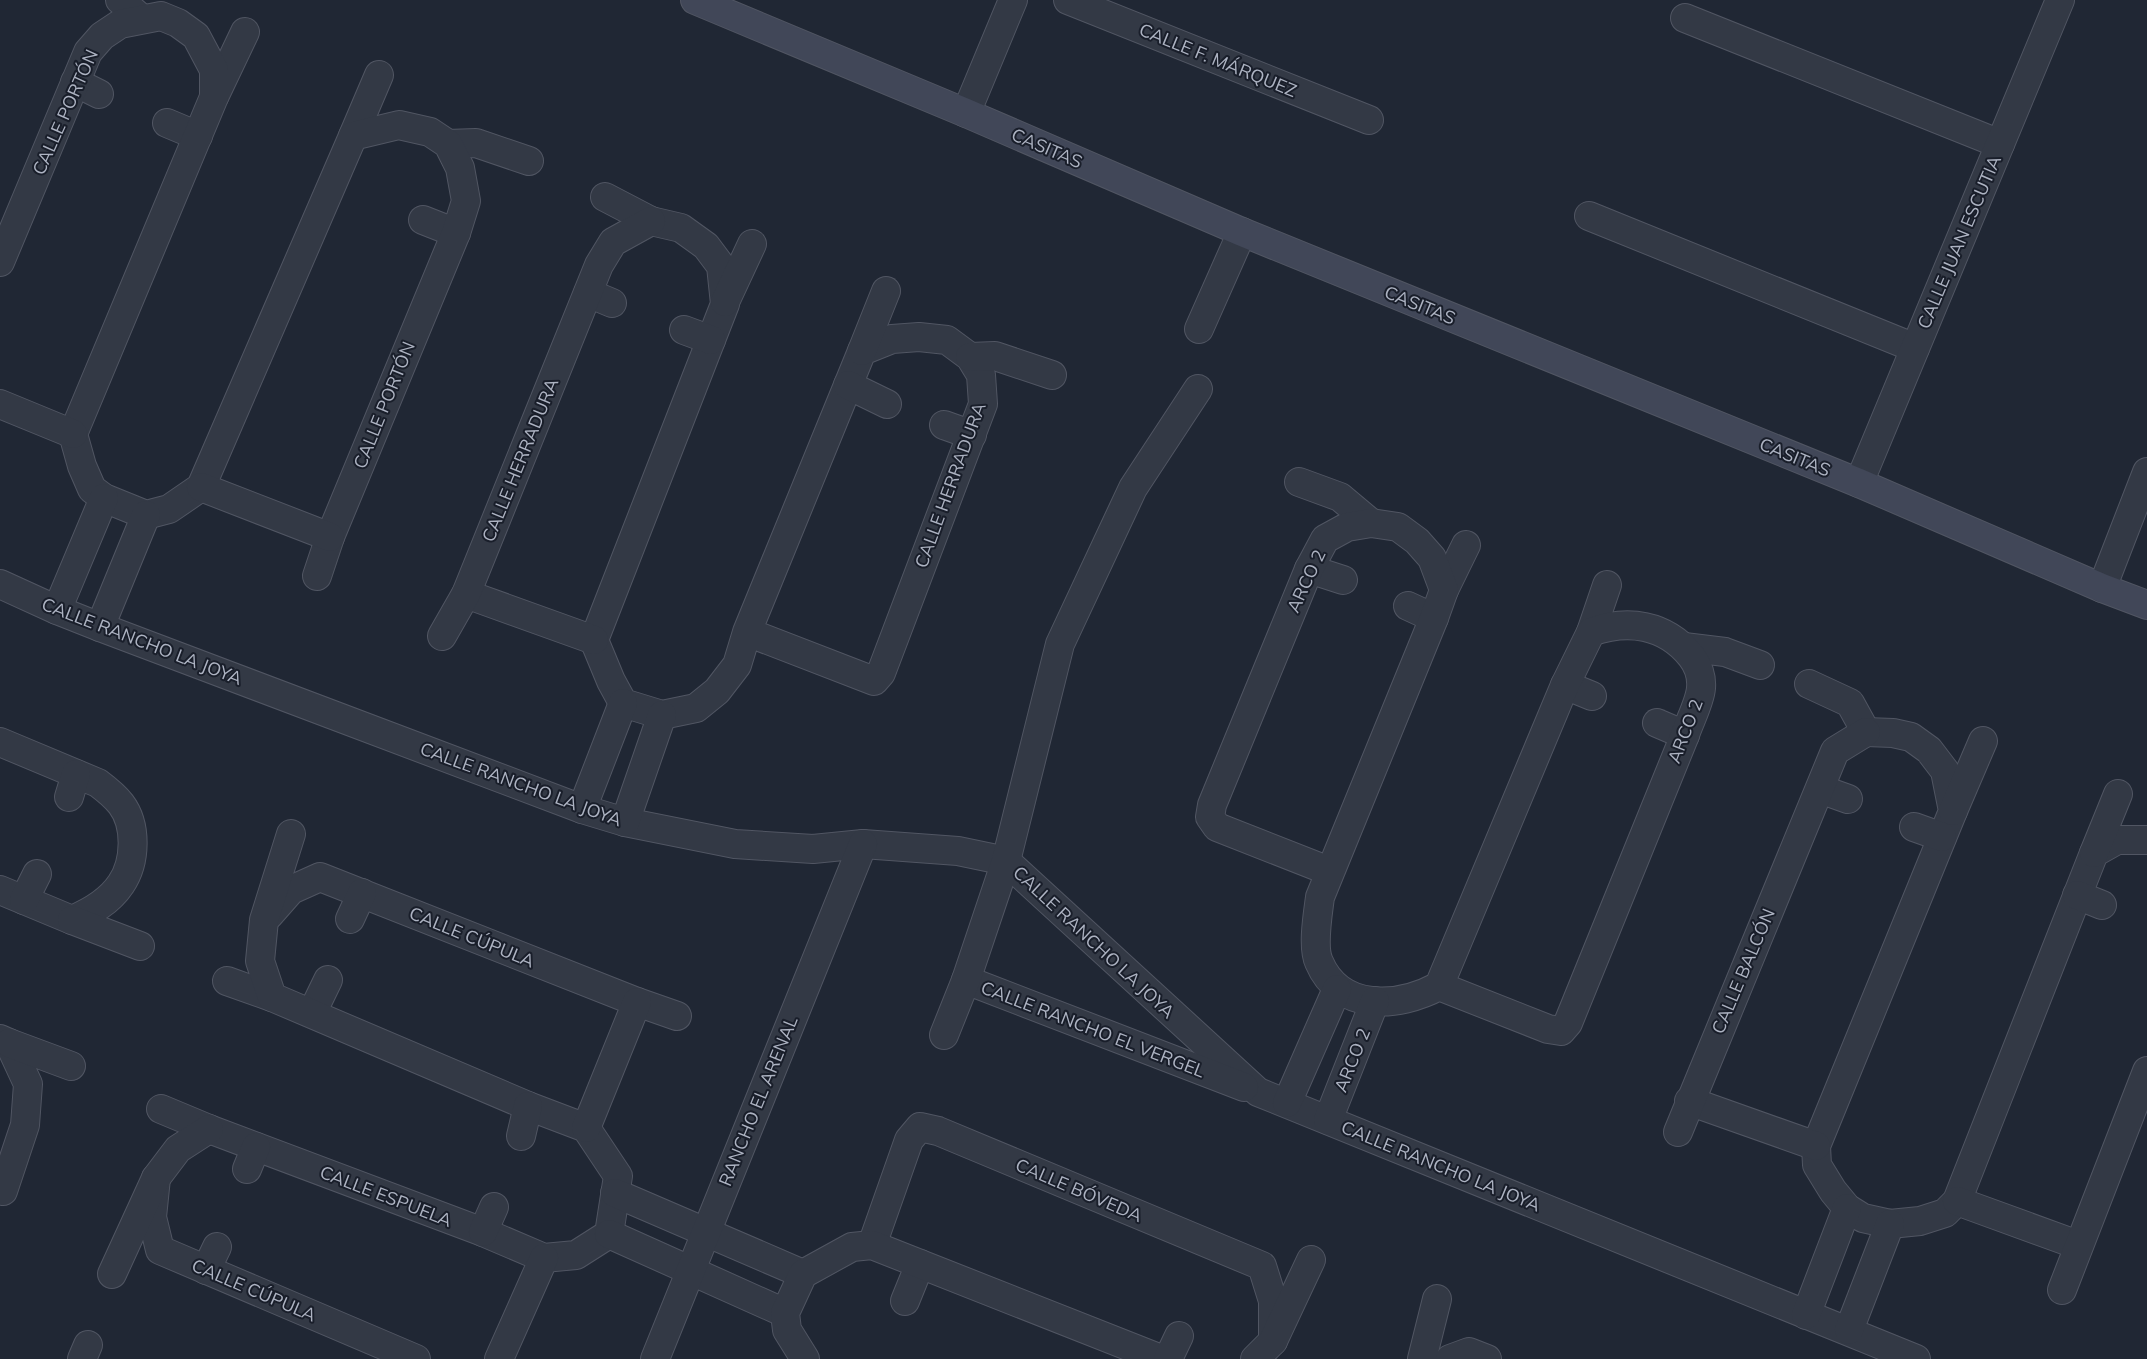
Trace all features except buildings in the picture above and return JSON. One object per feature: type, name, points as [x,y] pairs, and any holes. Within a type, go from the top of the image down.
[{"type":"street","points":[[120,0],[142,19]]},
{"type":"street","name":"CASITAS","points":[[695,0],[966,113],[1242,232],[1859,483],[2102,588],[2147,605]]},
{"type":"street","points":[[966,113],[1013,0]]},
{"type":"street","name":"CALLE F. MÁRQUEZ","points":[[1068,0],[1369,120]]},
{"type":"street","name":"CALLE JUAN ESCUTIA","points":[[1859,483],[2060,0]]},
{"type":"street","name":"CALLE PORTÓN","points":[[0,262],[87,88],[88,52],[102,36],[120,24],[142,19],[161,16],[178,23],[196,36],[214,70],[214,97]]},
{"type":"street","points":[[1685,18],[2000,144]]},
{"type":"street","name":"CALLE PORTÓN","points":[[73,434],[214,97],[245,32]]},
{"type":"street","points":[[0,404],[73,434],[82,466],[92,489],[104,498],[146,514],[169,509],[201,487],[342,189],[353,136],[379,75]]},
{"type":"street","points":[[167,122],[198,136]]},
{"type":"street","points":[[353,136],[398,125],[430,132],[448,144],[476,143],[530,161]]},
{"type":"street","name":"CALLE PORTÓN","points":[[317,576],[330,537],[456,233],[466,201],[460,168],[448,144]]},
{"type":"street","points":[[605,197],[651,221],[681,228],[706,246],[721,266],[725,304]]},
{"type":"street","points":[[1589,216],[1915,348]]},
{"type":"street","points":[[423,220],[456,233]]},
{"type":"street","name":"CALLE HERRADURA","points":[[442,636],[466,594],[600,298],[599,265],[613,242],[651,221]]},
{"type":"street","points":[[1199,329],[1242,232]]},
{"type":"street","points":[[752,244],[725,304],[594,640],[611,681],[623,703],[662,715],[696,708],[718,691],[737,665],[747,632],[886,290]]},
{"type":"street","points":[[684,330],[711,340]]},
{"type":"street","name":"CALLE HERRADURA","points":[[747,632],[874,681],[881,673],[983,404],[981,375],[970,357],[946,340],[919,337],[892,339],[862,351]]},
{"type":"street","points":[[970,357],[995,356],[1052,375]]},
{"type":"street","points":[[848,385],[887,404]]},
{"type":"street","name":"CALLE RANCHO EL VERGEL","points":[[1198,389],[1134,488],[1060,644],[1006,861],[966,980],[1258,1092]]},
{"type":"street","points":[[944,425],[972,436]]},
{"type":"street","points":[[2102,588],[2147,472]]},
{"type":"street","points":[[1299,482],[1340,497],[1371,523]]},
{"type":"street","points":[[201,487],[330,537]]},
{"type":"street","points":[[56,610],[104,498]]},
{"type":"street","points":[[100,626],[146,514]]},
{"type":"street","name":"ARCO 2","points":[[1329,871],[1217,827],[1210,817],[1212,805],[1309,569],[1325,539],[1347,527],[1371,523],[1398,527],[1417,540],[1432,558],[1444,590]]},
{"type":"street","points":[[1466,545],[1444,590],[1320,897],[1316,934],[1318,961],[1337,989],[1351,997],[1375,1001],[1404,1000],[1422,995],[1439,986],[1565,686],[1591,632],[1607,585]]},
{"type":"street","points":[[1309,569],[1343,580]]},
{"type":"street","name":"CALLE RANCHO LA JOYA","points":[[0,584],[56,610],[582,809],[625,822],[735,844],[813,849],[863,844],[958,850],[1006,861],[1258,1092],[1806,1315],[1849,1330],[1916,1359]]},
{"type":"street","points":[[466,594],[594,640]]},
{"type":"street","points":[[1408,606],[1434,618]]},
{"type":"street","name":"ARCO 2","points":[[1439,986],[1548,1029],[1562,1031],[1568,1023],[1685,735],[1701,688],[1698,665],[1684,647],[1660,630],[1630,625],[1607,626],[1591,632]]},
{"type":"street","points":[[1684,647],[1725,652],[1760,665]]},
{"type":"street","points":[[1809,684],[1850,703],[1866,732],[1893,733],[1911,737],[1929,750],[1945,772],[1953,811]]},
{"type":"street","points":[[1565,686],[1592,696]]},
{"type":"street","points":[[582,809],[623,703]]},
{"type":"street","points":[[625,822],[662,715]]},
{"type":"street","points":[[1657,723],[1685,735]]},
{"type":"street","name":"CALLE BALCÓN","points":[[1678,1132],[1689,1100],[1835,751],[1866,732]]},
{"type":"street","points":[[0,742],[72,786],[98,783],[122,805],[132,828],[133,848],[122,884],[92,912],[72,920]]},
{"type":"street","points":[[1983,742],[1942,837],[1816,1146],[1817,1165],[1833,1191],[1847,1208],[1863,1218],[1890,1224],[1920,1221],[1945,1212],[1957,1201],[2118,794]]},
{"type":"street","points":[[1820,789],[1848,799]]},
{"type":"street","points":[[1914,827],[1942,837]]},
{"type":"street","points":[[272,997],[260,961],[264,920],[290,834]]},
{"type":"street","points":[[2094,854],[2117,840],[2147,840]]},
{"type":"street","name":"RANCHO EL ARENAL","points":[[655,1359],[863,844]]},
{"type":"street","points":[[37,874],[12,895],[140,946]]},
{"type":"street","name":"CALLE CÚPULA","points":[[264,920],[290,890],[320,877],[637,1002],[678,1016]]},
{"type":"street","points":[[350,919],[362,893]]},
{"type":"street","points":[[2077,895],[2102,905]]},
{"type":"street","points":[[312,1013],[328,980]]},
{"type":"street","points":[[944,1035],[966,980]]},
{"type":"street","points":[[227,981],[312,1013],[528,1106],[586,1128],[618,1176],[612,1214]]},
{"type":"street","points":[[1287,1103],[1337,989]]},
{"type":"street","name":"ARCO 2","points":[[1328,1120],[1375,1001]]},
{"type":"street","points":[[586,1128],[637,1002]]},
{"type":"street","points":[[5,1041],[71,1066]]},
{"type":"street","points":[[3,1191],[25,1125],[28,1084],[5,1041]]},
{"type":"street","points":[[2062,1290],[2147,1071]]},
{"type":"street","points":[[1689,1100],[1816,1146]]},
{"type":"street","points":[[521,1136],[528,1106]]},
{"type":"street","name":"CALLE ESPUELA","points":[[161,1109],[209,1129],[251,1158],[483,1232],[544,1258],[576,1255],[612,1214]]},
{"type":"street","points":[[0,1153],[25,1125]]},
{"type":"street","name":"CALLE BÓVEDA","points":[[872,1245],[909,1140],[920,1127],[938,1130],[1214,1258],[1262,1266],[1273,1301],[1264,1350]]},
{"type":"street","points":[[112,1274],[156,1178],[178,1149],[209,1129]]},
{"type":"street","name":"CALLE CÚPULA","points":[[156,1178],[152,1217],[160,1250],[211,1258],[416,1359]]},
{"type":"street","points":[[1957,1201],[2078,1246]]},
{"type":"street","points":[[483,1232],[494,1207]]},
{"type":"street","points":[[1806,1315],[1847,1208]]},
{"type":"street","points":[[612,1214],[705,1232],[803,1274]]},
{"type":"street","points":[[612,1214],[690,1270],[785,1313]]},
{"type":"street","points":[[1849,1330],[1890,1224]]},
{"type":"street","points":[[805,1359],[787,1330],[785,1313],[803,1274],[852,1247],[872,1245],[1161,1359]]},
{"type":"street","points":[[499,1359],[544,1258]]},
{"type":"street","points":[[1264,1350],[1311,1260]]},
{"type":"street","points":[[905,1301],[920,1264]]},
{"type":"street","points":[[1422,1359],[1437,1299]]},
{"type":"street","points":[[1450,1359],[1469,1352],[1487,1359]]}]
